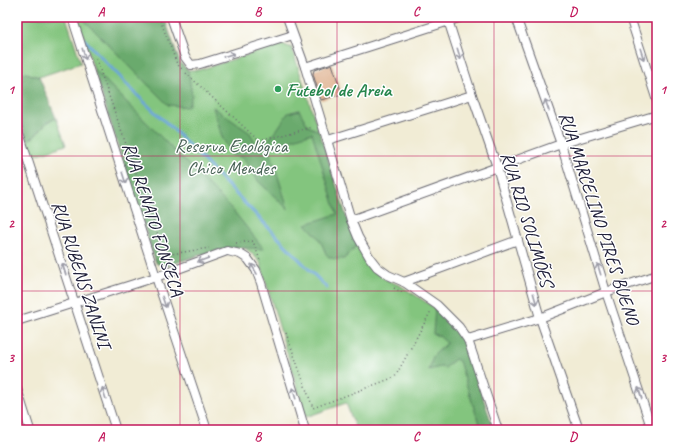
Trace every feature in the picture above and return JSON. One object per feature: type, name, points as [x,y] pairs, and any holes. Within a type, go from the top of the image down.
[{"type":"street","name":"RUA RENATO FONSECA","points":[[72,17],[156,277],[208,430]]},
{"type":"street","points":[[171,17],[185,57],[191,65],[200,64],[293,35]]},
{"type":"street","points":[[287,17],[305,67],[358,237],[370,258],[378,267],[388,275],[404,282],[437,305],[459,327],[468,340],[498,430]]},
{"type":"street","points":[[305,67],[448,19],[462,17]]},
{"type":"street","name":"RUA MARCELINO PIRES BUENO","points":[[516,17],[561,144],[606,292],[652,430]]},
{"type":"street","points":[[630,17],[657,101]]},
{"type":"street","name":"RUA RIO SOLIMÕES","points":[[448,19],[497,167],[540,318],[579,430]]},
{"type":"street","points":[[328,140],[472,95]]},
{"type":"street","points":[[352,220],[561,144],[657,115]]},
{"type":"street","name":"RUA RUBENS ZANINI","points":[[17,127],[116,430]]},
{"type":"street","points":[[404,282],[518,240]]},
{"type":"street","points":[[17,321],[156,277],[227,251],[240,254],[248,259],[256,270],[261,283],[305,430]]},
{"type":"street","points":[[468,340],[540,318],[606,292],[657,275]]},
{"type":"street","points":[[17,389],[30,430]]},
{"type":"path","points":[[159,17],[177,64],[259,141],[313,127]]},
{"type":"path","points":[[94,55],[165,255],[209,248]]},
{"type":"path","points":[[231,244],[253,241],[261,262]]},
{"type":"path","points":[[393,288],[406,295]]},
{"type":"path","points":[[284,328],[313,408],[395,377],[432,308]]},
{"type":"green space","points":[[17,17],[66,17],[81,63],[39,77],[26,73],[17,73]]},
{"type":"green space","name":"Reserva Ecológica Chico Mendes","points":[[77,17],[164,17],[180,63],[188,70],[199,70],[282,44],[292,48],[348,222],[374,270],[385,279],[401,286],[435,308],[494,430],[356,430],[346,403],[306,417],[260,262],[246,249],[230,248],[218,250],[164,267],[156,263]]},
{"type":"green space","points":[[81,17],[164,17],[180,63],[188,70],[192,95],[188,107],[168,105]]},
{"type":"green space","points":[[93,68],[231,208],[264,249],[234,247],[195,256],[164,267],[156,263]]},
{"type":"green space","points":[[17,73],[26,73],[39,77],[56,118],[46,123],[34,137],[27,140],[17,109]]},
{"type":"green space","points":[[213,107],[250,133],[257,145],[265,144],[288,113],[299,110],[308,126],[319,131],[348,222],[358,244],[344,259],[329,257],[319,239],[306,224],[337,214],[312,133],[269,147],[288,209],[259,182],[243,158],[232,155],[222,137]]},
{"type":"green space","points":[[56,118],[66,145],[32,156],[27,140],[34,137],[46,123]]},
{"type":"green space","points":[[435,308],[457,330],[464,341],[494,430],[481,430],[459,361],[455,359],[445,368],[440,367],[429,370],[433,356],[447,343],[439,336],[433,334]]},
{"type":"building","points":[[332,64],[342,94],[321,100],[313,74],[314,70]]},
{"type":"waterway","points":[[84,39],[327,288]]},
{"type":"place","name":"Futebol de Areia","points":[[278,89]]}]
